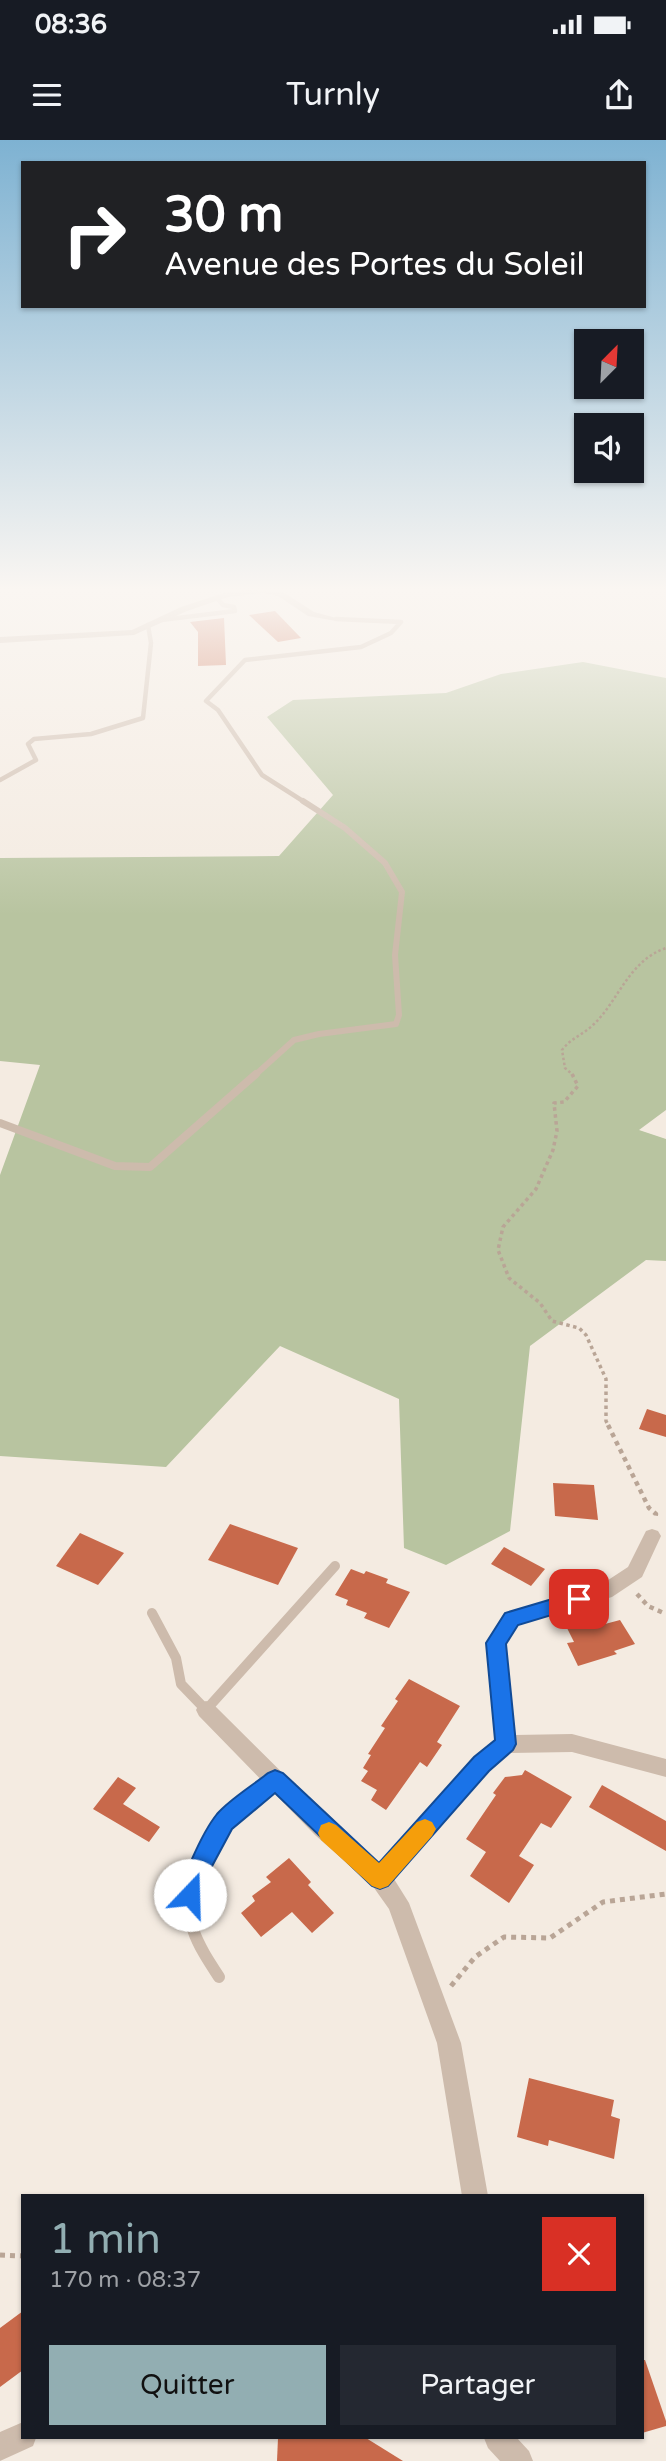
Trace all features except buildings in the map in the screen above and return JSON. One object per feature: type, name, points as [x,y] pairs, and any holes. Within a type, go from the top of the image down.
[{"type":"street","points":[[506,1744],[496,1643],[512,1619],[605,1592],[635,1572],[652,1536]]},
{"type":"street","points":[[206,1710],[275,1780],[380,1878],[398,1903],[449,2043],[475,2194]]},
{"type":"street","points":[[380,1878],[481,1764],[506,1744],[572,1743],[666,1768]]},
{"type":"street","points":[[0,2447],[21,2437]]},
{"type":"street","points":[[499,2439],[519,2461]]},
{"type":"lane","points":[[0,780],[36,760],[29,744],[34,739],[90,734],[143,718],[145,698]]},
{"type":"lane","points":[[0,1123],[115,1166],[150,1167],[294,1040],[309,1035],[377,1030],[396,1024],[400,1015],[395,955],[402,892],[385,863],[345,828],[262,775],[218,710],[206,701],[208,698]]},
{"type":"lane","points":[[152,1613],[176,1658],[181,1684],[206,1710],[335,1566]]},
{"type":"lane","points":[[219,1977],[200,1948],[187,1910],[193,1881],[224,1821],[275,1780]]},
{"type":"path","points":[[652,1536],[656,1514],[649,1508],[606,1421],[606,1379],[586,1335],[579,1328],[552,1321],[540,1303],[528,1297],[512,1282],[502,1268],[496,1242],[503,1225],[513,1218],[516,1211],[533,1194],[542,1176],[557,1137],[554,1103],[565,1102],[578,1086],[575,1077],[565,1068],[562,1050],[566,1042],[583,1035],[595,1024],[648,955],[666,948]]},
{"type":"path","points":[[630,1575],[637,1593],[648,1606],[666,1614]]},
{"type":"path","points":[[435,2005],[475,1957],[504,1937],[550,1938],[603,1902],[666,1894]]},
{"type":"path","points":[[0,2255],[21,2256]]},
{"type":"green space","points":[[666,698],[666,1110],[639,1130],[666,1139],[666,1261],[646,1260],[530,1346],[510,1531],[446,1565],[404,1548],[399,1399],[280,1346],[166,1467],[0,1456],[0,1175],[40,1065],[0,1061],[0,858],[279,856],[333,795],[267,717],[293,700]]},
{"type":"slow traffic","points":[[329,1833],[380,1878],[425,1829]]},
{"type":"route","points":[[190,1895],[193,1881],[224,1821],[275,1780],[323,1828],[380,1878],[481,1764],[506,1744],[496,1643],[512,1619],[579,1599]]}]
